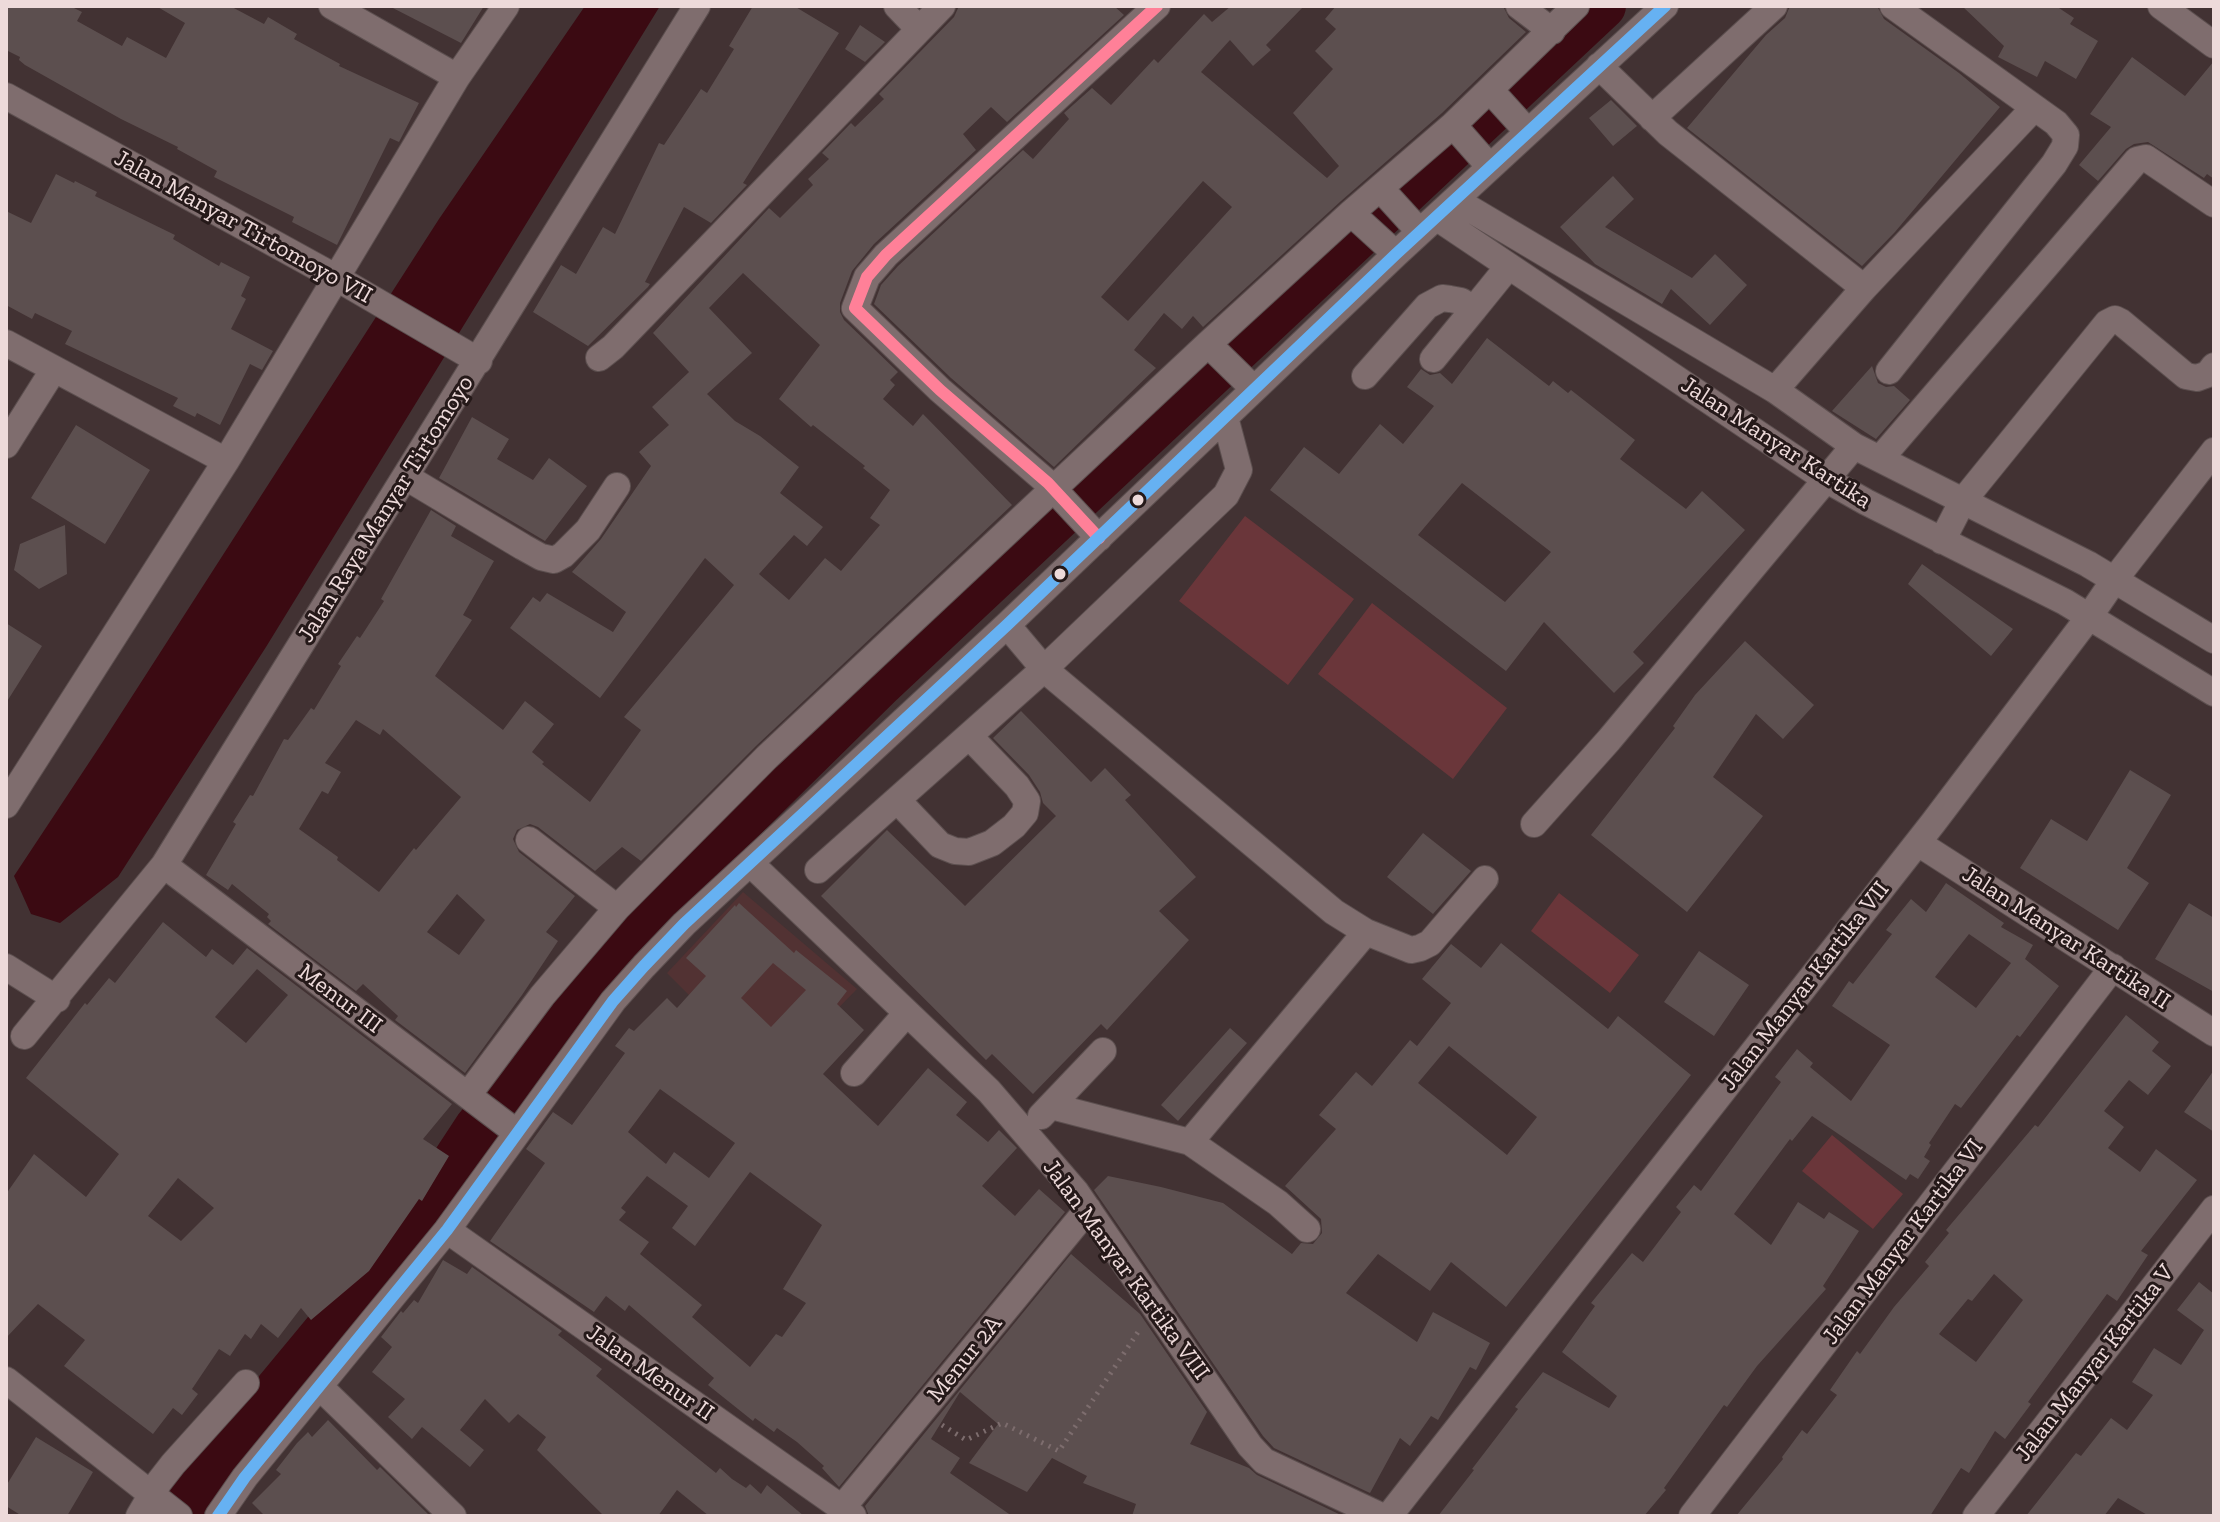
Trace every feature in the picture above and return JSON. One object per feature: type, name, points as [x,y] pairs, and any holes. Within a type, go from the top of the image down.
[{"type":"street","points":[[332,6],[457,77]]},
{"type":"street","points":[[6,805],[226,461],[457,77],[506,6]]},
{"type":"street","name":"Jalan Raya Manyar Tirtomoyo","points":[[24,1036],[164,865],[697,6]]},
{"type":"street","points":[[599,358],[624,336],[910,20],[942,6]]},
{"type":"street","points":[[1099,538],[1063,499],[940,390],[855,308],[867,277],[886,255],[1157,6]]},
{"type":"street","points":[[1519,6],[1552,31]]},
{"type":"street","points":[[479,1104],[542,996],[617,908],[767,757],[1063,499],[1218,354],[1371,231],[1414,208],[1469,143],[1497,98],[1576,6]]},
{"type":"street","points":[[218,1516],[245,1477],[447,1230],[623,989],[684,924],[1007,625],[1254,389],[1371,231],[1414,208],[1469,143],[1528,132],[1665,6]]},
{"type":"street","points":[[1652,118],[1774,6]]},
{"type":"street","points":[[1889,371],[2054,164],[2065,146],[2066,135],[2056,123],[1893,6]]},
{"type":"street","points":[[2161,6],[2214,45]]},
{"type":"street","points":[[1599,66],[1652,118],[1864,288]]},
{"type":"street","name":"Jalan Manyar Tirtomoyo VII","points":[[6,96],[335,277],[479,361]]},
{"type":"street","points":[[1497,98],[1528,132]]},
{"type":"street","points":[[1775,390],[1864,288],[2034,108]]},
{"type":"street","points":[[1880,459],[2137,160],[2146,158],[2214,204]]},
{"type":"street","name":"Jalan Manyar Kartika","points":[[1414,208],[1508,267],[1827,480],[2089,617],[2214,693]]},
{"type":"street","name":"Jalan Manyar Kartika","points":[[1414,208],[1775,390],[1854,446],[2115,579],[2214,640]]},
{"type":"street","points":[[1433,359],[1508,267]]},
{"type":"street","points":[[1365,376],[1427,306],[1442,298],[1461,301],[1474,309]]},
{"type":"street","points":[[1942,541],[1962,502],[2107,323],[2115,319],[2186,376],[2197,378],[2208,374],[2214,366]]},
{"type":"street","points":[[6,343],[226,461]]},
{"type":"street","points":[[1218,354],[1254,389]]},
{"type":"street","points":[[6,445],[54,369]]},
{"type":"street","points":[[818,870],[1044,669],[1226,495],[1239,470],[1225,417]]},
{"type":"street","points":[[1534,824],[1609,740],[1854,446]]},
{"type":"street","name":"Jalan Manyar Kartika VII","points":[[1389,1516],[1918,843],[2214,451]]},
{"type":"street","points":[[406,477],[523,547],[554,560],[588,530],[617,486]]},
{"type":"street","points":[[1007,625],[1044,669],[1334,912],[1366,932],[1411,950],[1420,948],[1430,943],[1485,879]]},
{"type":"street","points":[[898,801],[940,845],[955,851],[969,852],[992,843],[1014,826],[1025,813],[1027,801],[1017,786],[970,737]]},
{"type":"street","points":[[529,840],[617,908]]},
{"type":"street","name":"Jalan Manyar Kartika II","points":[[1918,843],[2214,1033]]},
{"type":"street","name":"Jalan Manyar Kartika VIII","points":[[750,863],[989,1091],[1076,1192],[1250,1446],[1264,1461],[1381,1516]]},
{"type":"street","name":"Menur III","points":[[164,865],[516,1132]]},
{"type":"street","points":[[1190,1142],[1366,932]]},
{"type":"street","points":[[6,967],[57,999]]},
{"type":"street","name":"Jalan Manyar Kartika VI","points":[[1692,1516],[2113,967]]},
{"type":"street","points":[[854,1073],[907,1013]]},
{"type":"street","points":[[1024,1132],[1103,1051]]},
{"type":"street","points":[[1051,1106],[1190,1142],[1278,1203],[1307,1229]]},
{"type":"street","name":"Menur 2A","points":[[847,1512],[921,1412],[1088,1209]]},
{"type":"street","name":"Jalan Manyar Kartika V","points":[[1976,1516],[2214,1209]]},
{"type":"street","name":"Jalan Menur II","points":[[447,1230],[847,1512]]},
{"type":"street","points":[[6,1380],[148,1502],[179,1516]]},
{"type":"street","points":[[148,1502],[173,1464],[246,1383]]},
{"type":"street","points":[[320,1387],[453,1516]]},
{"type":"path","points":[[921,1412],[966,1440],[1002,1423],[1059,1451],[1154,1307]]},
{"type":"shaded area","points":[[585,6],[660,6],[266,647],[118,877],[60,923],[31,914],[14,876],[439,219]]},
{"type":"shaded area","points":[[1245,516],[1354,599],[1288,685],[1179,601]]},
{"type":"shaded area","points":[[1372,603],[1507,708],[1453,779],[1318,674]]},
{"type":"shaded area","points":[[743,892],[857,989],[771,1077],[667,973]]},
{"type":"shaded area","points":[[1559,893],[1639,955],[1610,993],[1531,931]]},
{"type":"shaded area","points":[[1832,1135],[1903,1194],[1873,1229],[1802,1171]]},
{"type":"building","points":[[6,6],[70,6],[82,12],[77,21],[122,46],[127,37],[166,58],[185,23],[156,6],[230,6],[264,24],[268,17],[297,34],[294,39],[339,66],[419,103],[399,142],[390,138],[337,245],[292,222],[294,217],[214,177],[217,171],[178,147],[25,65],[19,60],[20,57],[6,50]]},
{"type":"building","points":[[389,6],[484,6],[461,43]]},
{"type":"building","points":[[753,6],[794,6],[839,33],[743,183],[747,185],[711,223],[684,207],[645,282],[650,284],[648,287],[588,346],[533,312],[561,265],[576,274],[603,227],[615,234],[659,143],[664,145],[701,89],[707,93],[734,49],[729,46]]},
{"type":"building","points":[[959,6],[1114,6],[1124,15],[1007,122],[991,107],[963,134],[976,150],[874,244],[852,271],[840,303],[844,320],[898,372],[890,380],[895,385],[883,399],[913,426],[923,414],[1012,505],[756,746],[641,861],[622,847],[595,871],[538,827],[530,824],[517,830],[513,839],[519,852],[575,896],[546,932],[558,941],[465,1073],[395,1020],[398,1016],[363,984],[356,991],[268,924],[271,921],[267,917],[269,914],[232,884],[228,890],[206,875],[236,824],[233,822],[250,795],[253,796],[284,739],[288,740],[311,708],[314,710],[341,666],[338,664],[357,636],[360,638],[384,601],[381,599],[431,510],[456,526],[451,536],[494,561],[463,615],[472,620],[435,676],[503,730],[525,701],[554,724],[532,752],[544,762],[542,764],[590,802],[641,730],[624,717],[734,585],[705,558],[600,698],[510,628],[533,597],[540,602],[547,593],[613,632],[626,612],[572,572],[601,539],[651,466],[639,452],[669,425],[652,407],[689,372],[653,333],[769,208],[780,218],[813,185],[808,179],[829,159],[822,153],[851,123],[855,127],[884,99],[879,94],[954,17]],"holes":[[[743,273],[820,345],[779,399],[811,427],[813,425],[865,466],[863,468],[890,490],[870,518],[880,525],[841,571],[825,558],[789,600],[759,574],[794,535],[807,546],[823,527],[780,493],[799,467],[760,436],[735,421],[707,394],[752,353],[709,308]],[[356,720],[380,735],[383,729],[461,797],[379,892],[299,829],[322,791],[328,794],[341,772],[325,763]],[[457,894],[485,920],[459,955],[427,932]]]},
{"type":"building","points":[[1231,6],[1304,6],[1266,45],[1271,50],[1253,66],[1230,40],[1201,72],[1327,178],[1339,166],[1293,113],[1333,69],[1315,51],[1336,29],[1325,19],[1336,6],[1503,6],[1509,18],[1526,32],[1442,113],[1203,327],[1193,316],[1182,329],[1164,313],[1134,350],[1156,368],[1054,467],[951,378],[874,304],[881,285],[898,266],[1023,150],[1033,159],[1069,119],[1064,113],[1092,88],[1111,105],[1154,59],[1158,63],[1204,14],[1212,22]],"holes":[[[1203,181],[1232,207],[1128,321],[1101,297]]]},
{"type":"building","points":[[1790,6],[1877,6],[1884,19],[2000,107],[1895,232],[1862,266],[1687,128],[1766,35],[1785,18]]},
{"type":"building","points":[[1962,6],[2056,6],[2074,18],[2070,24],[2098,41],[2076,79],[2045,61],[2037,77],[1998,57],[2004,46]]},
{"type":"building","points":[[860,25],[885,42],[865,62],[845,49]]},
{"type":"building","points":[[2132,57],[2185,96],[2214,61],[2214,179],[2207,174],[2204,178],[2148,142],[2126,149],[2098,181],[2079,165],[2111,127],[2090,114]]},
{"type":"building","points":[[1611,100],[1637,126],[1613,146],[1589,118]]},
{"type":"building","points":[[56,174],[97,192],[95,196],[175,235],[173,239],[219,266],[221,262],[250,277],[241,296],[246,299],[231,329],[273,351],[262,370],[250,364],[220,425],[197,413],[195,417],[173,406],[178,398],[65,344],[72,331],[35,313],[32,319],[6,305],[6,211],[31,223]]},
{"type":"building","points":[[1613,176],[1634,199],[1605,227],[1692,278],[1715,254],[1747,285],[1710,325],[1671,289],[1662,304],[1595,264],[1560,227]]},
{"type":"building","points":[[1487,338],[1549,386],[1553,381],[1568,393],[1571,390],[1635,440],[1620,459],[1686,509],[1702,491],[1745,530],[1633,652],[1644,663],[1614,693],[1544,622],[1506,671],[1270,490],[1304,447],[1339,474],[1380,424],[1403,444],[1434,406],[1407,387],[1421,369],[1430,375],[1440,373],[1452,384]],"holes":[[[1462,483],[1551,552],[1505,602],[1418,535]]]},
{"type":"building","points":[[1872,366],[1878,383],[1886,387],[1894,386],[1910,400],[1876,439],[1832,411]]},
{"type":"building","points":[[472,417],[509,439],[497,459],[533,480],[549,458],[587,486],[545,541],[439,478]]},
{"type":"building","points":[[76,425],[150,470],[105,544],[31,498]]},
{"type":"building","points":[[65,525],[67,574],[39,589],[14,570],[20,544]]},
{"type":"building","points":[[1922,564],[2013,629],[1991,656],[1908,584]]},
{"type":"building","points":[[6,623],[42,646],[6,703]]},
{"type":"building","points":[[1745,641],[1814,705],[1783,739],[1756,714],[1713,777],[1763,816],[1687,912],[1591,835],[1675,728],[1673,726],[1695,695]]},
{"type":"building","points":[[1021,711],[1091,782],[1105,768],[1131,795],[1125,800],[1196,877],[1159,911],[1189,940],[1107,1030],[1101,1024],[1033,1094],[992,1054],[986,1060],[821,896],[887,830],[965,906],[1056,816],[1043,803],[1029,775],[993,738]]},
{"type":"building","points":[[2130,770],[2171,795],[2127,868],[2149,883],[2118,930],[2020,868],[2051,819],[2087,841]]},
{"type":"building","points":[[1423,833],[1471,871],[1433,914],[1387,877]]},
{"type":"building","points":[[1946,883],[2004,923],[2001,927],[2033,945],[2025,959],[2059,986],[1961,1108],[1955,1104],[1929,1143],[1931,1145],[1924,1157],[1930,1161],[1918,1179],[1910,1174],[1906,1180],[1812,1116],[1792,1141],[1790,1139],[1734,1214],[1771,1245],[1798,1202],[1824,1219],[1829,1212],[1859,1231],[1823,1286],[1826,1289],[1757,1366],[1727,1407],[1724,1405],[1664,1488],[1666,1490],[1644,1516],[1438,1516],[1543,1372],[1609,1408],[1617,1396],[1562,1352],[1595,1306],[1591,1303],[1632,1253],[1643,1262],[1681,1212],[1676,1207],[1694,1185],[1701,1191],[1781,1082],[1775,1077],[1797,1049],[1813,1063],[1810,1067],[1851,1101],[1890,1045],[1832,1006],[1849,981],[1853,984],[1892,934],[1886,930],[1911,899],[1926,912]],"holes":[[[1969,934],[2011,963],[1976,1008],[1935,977]]]},
{"type":"building","points":[[739,903],[794,953],[796,950],[847,991],[837,1004],[864,1030],[823,1074],[878,1126],[928,1068],[967,1102],[956,1115],[988,1142],[999,1130],[1017,1148],[982,1186],[1015,1216],[1039,1189],[1065,1212],[839,1487],[822,1468],[824,1466],[797,1442],[777,1428],[774,1432],[755,1418],[753,1421],[708,1385],[714,1378],[629,1305],[625,1311],[606,1296],[594,1312],[490,1241],[545,1163],[526,1149],[553,1112],[572,1125],[625,1053],[615,1046],[629,1028],[634,1031],[667,998],[677,1008],[706,976],[686,958]],"holes":[[[773,963],[806,990],[771,1027],[741,998]],[[660,1089],[735,1143],[709,1178],[674,1152],[666,1164],[628,1132]],[[750,1172],[822,1225],[783,1289],[806,1303],[782,1337],[776,1334],[750,1367],[692,1317],[702,1305],[640,1254],[649,1242],[619,1220],[626,1212],[621,1208],[647,1176],[688,1206],[672,1228],[695,1246]]]},
{"type":"building","points":[[2189,903],[2214,918],[2214,992],[2155,959]]},
{"type":"building","points":[[163,922],[206,957],[212,949],[233,965],[247,948],[452,1104],[423,1139],[449,1156],[422,1201],[419,1199],[369,1271],[311,1320],[301,1308],[278,1338],[261,1324],[251,1339],[245,1334],[230,1356],[219,1349],[192,1389],[198,1394],[182,1415],[173,1408],[153,1434],[64,1366],[85,1340],[38,1304],[6,1338],[6,1194],[34,1154],[86,1197],[119,1154],[26,1078],[85,1003],[87,1005],[109,978],[115,983]],"holes":[[[257,969],[288,995],[246,1043],[215,1017]],[[178,1178],[214,1208],[181,1241],[148,1216]]]},
{"type":"building","points":[[1501,943],[1608,1029],[1618,1016],[1691,1075],[1506,1307],[1451,1262],[1430,1291],[1378,1254],[1346,1293],[1417,1342],[1433,1312],[1490,1343],[1476,1370],[1470,1367],[1438,1420],[1431,1416],[1410,1446],[1400,1438],[1370,1493],[1274,1448],[1263,1436],[1094,1190],[1108,1176],[1161,1187],[1223,1203],[1292,1254],[1301,1243],[1313,1244],[1322,1233],[1321,1219],[1285,1186],[1336,1129],[1319,1115],[1356,1072],[1372,1086],[1410,1040],[1417,1046],[1451,1003],[1422,979],[1451,944],[1481,968]],"holes":[[[1449,1046],[1537,1117],[1507,1155],[1418,1083]]]},
{"type":"building","points":[[1699,951],[1749,985],[1714,1036],[1664,1002]]},
{"type":"building","points":[[2126,1015],[2159,1042],[2152,1051],[2171,1066],[2148,1095],[2129,1080],[2104,1111],[2124,1127],[2108,1148],[2140,1172],[2156,1149],[2197,1180],[2141,1251],[2148,1255],[2117,1301],[2107,1294],[2028,1402],[2031,1404],[2005,1439],[1995,1431],[1969,1473],[1961,1468],[1930,1516],[1736,1516],[1783,1459],[1802,1430],[1807,1434],[1837,1395],[1830,1390],[1857,1351],[1860,1354],[1929,1266],[1925,1262],[1949,1233],[1946,1230],[2035,1125],[2038,1127]],"holes":[[[1994,1274],[2023,1300],[1976,1362],[1939,1334]]]},
{"type":"building","points":[[1230,1028],[1247,1043],[1178,1121],[1161,1105]]},
{"type":"building","points":[[2214,1070],[2214,1132],[2184,1112]]},
{"type":"building","points":[[1071,1254],[1140,1314],[1207,1412],[1190,1444],[1249,1468],[1257,1475],[1343,1516],[1132,1516],[1136,1504],[1083,1483],[1087,1476],[1052,1458],[1027,1492],[969,1463],[998,1424],[960,1392],[931,1439],[960,1458],[950,1473],[1012,1516],[869,1516],[865,1506]]},
{"type":"building","points":[[443,1260],[467,1274],[472,1267],[562,1331],[558,1335],[602,1369],[596,1376],[716,1473],[720,1468],[746,1488],[750,1484],[761,1494],[767,1485],[804,1516],[709,1516],[677,1490],[658,1516],[604,1516],[537,1450],[546,1437],[518,1414],[509,1423],[485,1399],[460,1430],[484,1450],[470,1467],[422,1427],[412,1439],[388,1417],[405,1399],[372,1372],[392,1347],[381,1337],[401,1311],[403,1313],[414,1300],[418,1303]]},
{"type":"building","points":[[2199,1282],[2214,1294],[2214,1516],[2149,1516],[2118,1498],[2104,1516],[2026,1516],[2076,1453],[2081,1456],[2111,1418],[2127,1430],[2153,1395],[2132,1382],[2154,1348],[2181,1365],[2204,1330],[2177,1310]]},
{"type":"building","points":[[328,1420],[377,1470],[380,1467],[430,1516],[265,1516],[252,1503],[281,1474],[276,1470],[297,1443],[308,1432],[312,1437]]},
{"type":"building","points":[[36,1437],[93,1472],[67,1516],[22,1516],[6,1506],[6,1486]]},
{"type":"waterway","points":[[173,1516],[410,1230],[477,1128],[655,906],[881,683],[1603,6]]},
{"type":"transit line","points":[[1099,538],[1048,483],[940,390],[855,308],[867,277],[886,255],[1157,6]]},
{"type":"transit line","points":[[218,1516],[245,1477],[447,1230],[613,1001],[684,924],[1007,625],[1396,254],[1665,6]]}]
